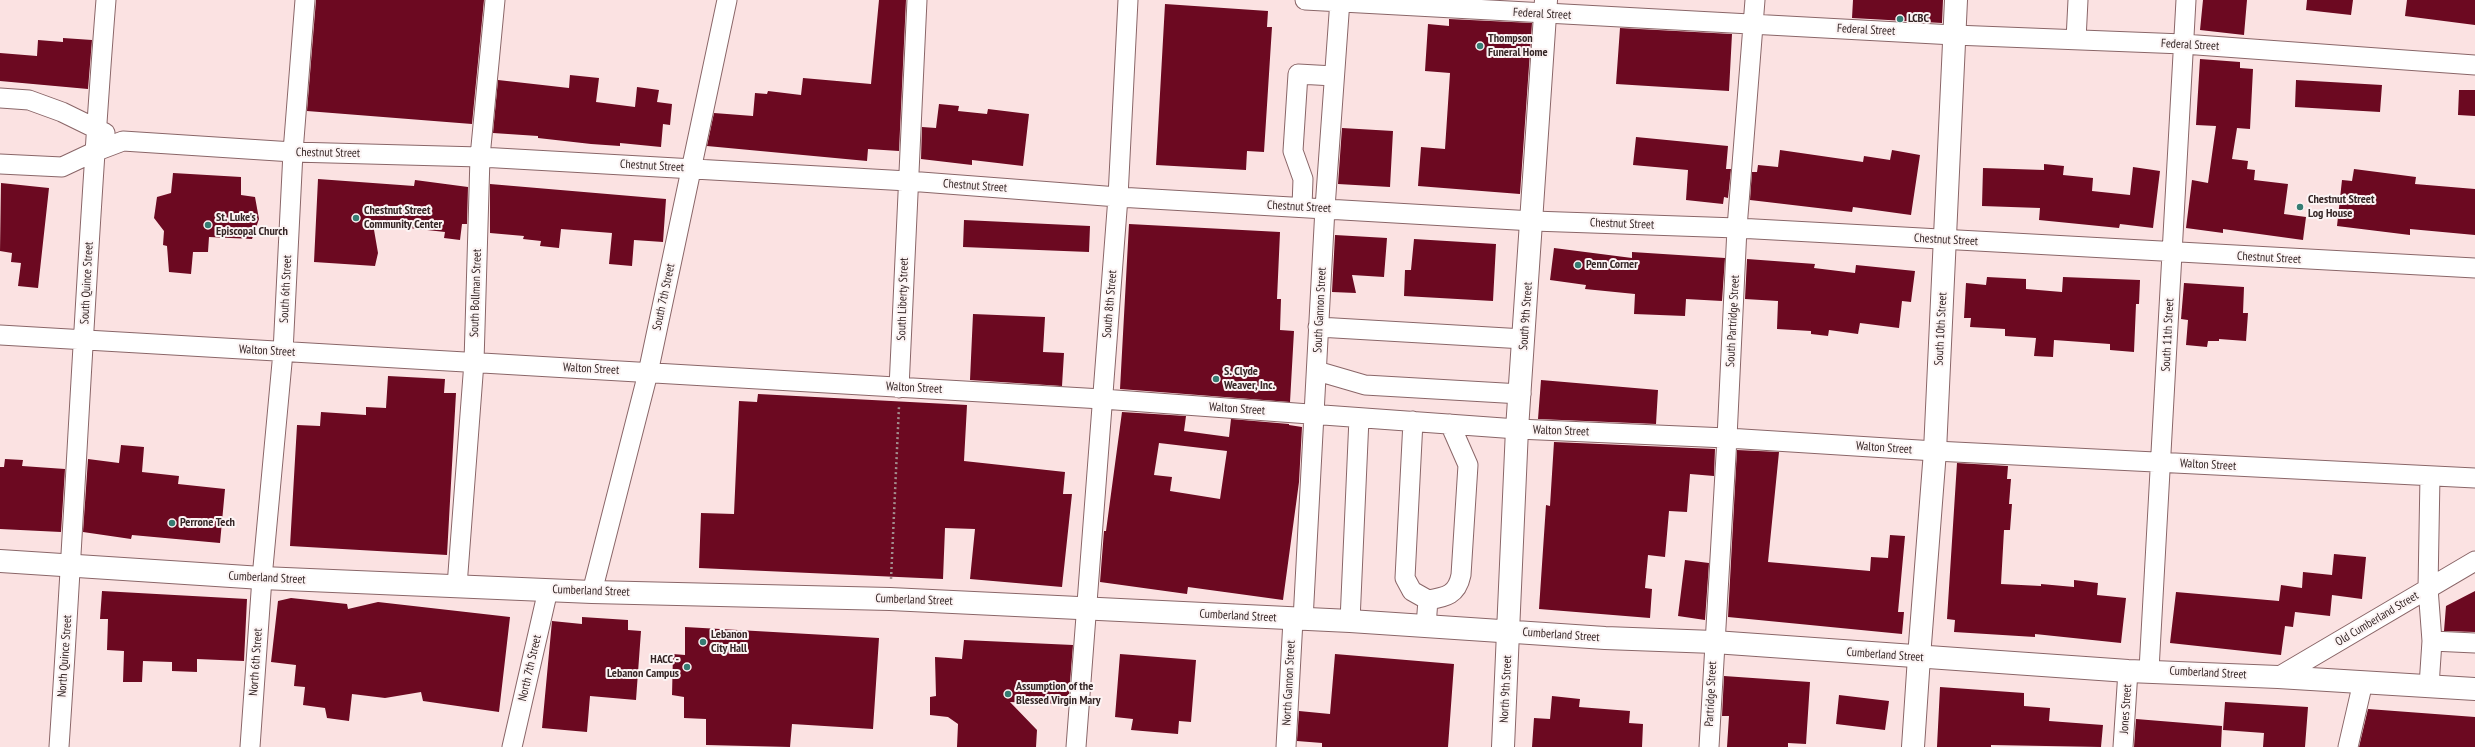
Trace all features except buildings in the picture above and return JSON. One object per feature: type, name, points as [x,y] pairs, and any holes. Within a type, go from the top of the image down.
[{"type":"main road","name":"South 10th Street","points":[[1913,747],[1935,452],[1956,0]]},
{"type":"main road","name":"South 9th Street","points":[[1508,632],[1518,429],[1546,7]]},
{"type":"main road","name":"Cumberland Street","points":[[0,561],[262,578],[592,592],[890,599],[1298,620],[1350,621],[1508,632],[1714,642],[2139,671],[2278,677],[2475,689]]},
{"type":"main road","name":"North 9th Street","points":[[1503,747],[1508,632]]},
{"type":"street","name":"South Quince Street","points":[[71,566],[94,152],[106,0]]},
{"type":"street","name":"South 6th Street","points":[[262,578],[283,352],[293,152],[305,0]]},
{"type":"street","name":"South Bollman Street","points":[[457,586],[474,362],[480,157],[495,0]]},
{"type":"street","name":"South 7th Street","points":[[592,592],[648,373],[727,0]]},
{"type":"street","name":"South Liberty Street","points":[[899,388],[916,0]]},
{"type":"street","name":"South 8th Street","points":[[1076,747],[1118,197],[1128,0]]},
{"type":"street","name":"Federal Street","points":[[1305,0],[1546,7],[1754,24],[1954,35],[2183,44],[2475,65]]},
{"type":"street","name":"South Partridge Street","points":[[1714,642],[1728,438],[1737,228],[1755,0]]},
{"type":"street","points":[[2076,40],[2078,0]]},
{"type":"street","name":"South 11th Street","points":[[2139,671],[2161,462],[2186,0]]},
{"type":"street","name":"South Gannon Street","points":[[1298,620],[1317,371],[1325,208],[1340,1]]},
{"type":"street","points":[[1302,207],[1303,179],[1293,151],[1298,74],[1334,76]]},
{"type":"street","name":"Chestnut Street","points":[[0,98],[28,100],[62,112],[123,142]]},
{"type":"street","name":"Chestnut Street","points":[[0,164],[62,167],[94,152],[123,142],[293,152],[480,157],[908,181],[1118,197],[1533,221],[1737,228],[2172,254],[2475,268]]},
{"type":"street","points":[[1318,327],[1524,339]]},
{"type":"street","name":"Walton Street","points":[[0,335],[1102,399],[1518,429],[1728,438],[1935,452],[2475,478]]},
{"type":"street","points":[[1317,371],[1365,385],[1521,394]]},
{"type":"street","points":[[1350,621],[1359,418]]},
{"type":"street","points":[[1413,421],[1405,578],[1412,591],[1428,600],[1446,597],[1454,592],[1459,586],[1461,575],[1468,465],[1450,424]]},
{"type":"street","points":[[2429,686],[2432,641],[2428,588],[2430,476]]},
{"type":"street","name":"Old Cumberland Street","points":[[2278,677],[2475,561]]},
{"type":"street","name":"North Quince Street","points":[[59,747],[71,566]]},
{"type":"street","name":"North 6th Street","points":[[250,747],[262,578]]},
{"type":"street","name":"North 7th Street","points":[[512,747],[548,590]]},
{"type":"street","points":[[1426,626],[1428,600]]},
{"type":"street","name":"North Gannon Street","points":[[1286,747],[1298,620]]},
{"type":"street","points":[[2432,641],[2475,643]]},
{"type":"street","name":"Partridge Street","points":[[1709,747],[1714,642]]},
{"type":"street","name":"Jones Street","points":[[2124,747],[2139,671]]},
{"type":"street","points":[[2348,747],[2363,682]]},
{"type":"path","points":[[890,599],[899,388]]},
{"type":"place","name":"LCBC","points":[[1900,19]]},
{"type":"place","name":"Thompson Funeral Home","points":[[1480,46]]},
{"type":"place","name":"Chestnut Street Log House","points":[[2300,207]]},
{"type":"place","name":"Chestnut Street Community Center","points":[[356,218]]},
{"type":"place","name":"St. Luke's Episcopal Church","points":[[208,225]]},
{"type":"place","name":"Penn Corner","points":[[1578,265]]},
{"type":"place","name":"S. Clyde Weaver, Inc.","points":[[1216,379]]},
{"type":"place","name":"Perrone Tech","points":[[172,523]]},
{"type":"place","name":"Lebanon City Hall","points":[[703,642]]},
{"type":"place","name":"HACC - Lebanon Campus","points":[[687,667]]},
{"type":"place","name":"Assumption of the Blessed Virgin Mary","points":[[1008,694]]}]
